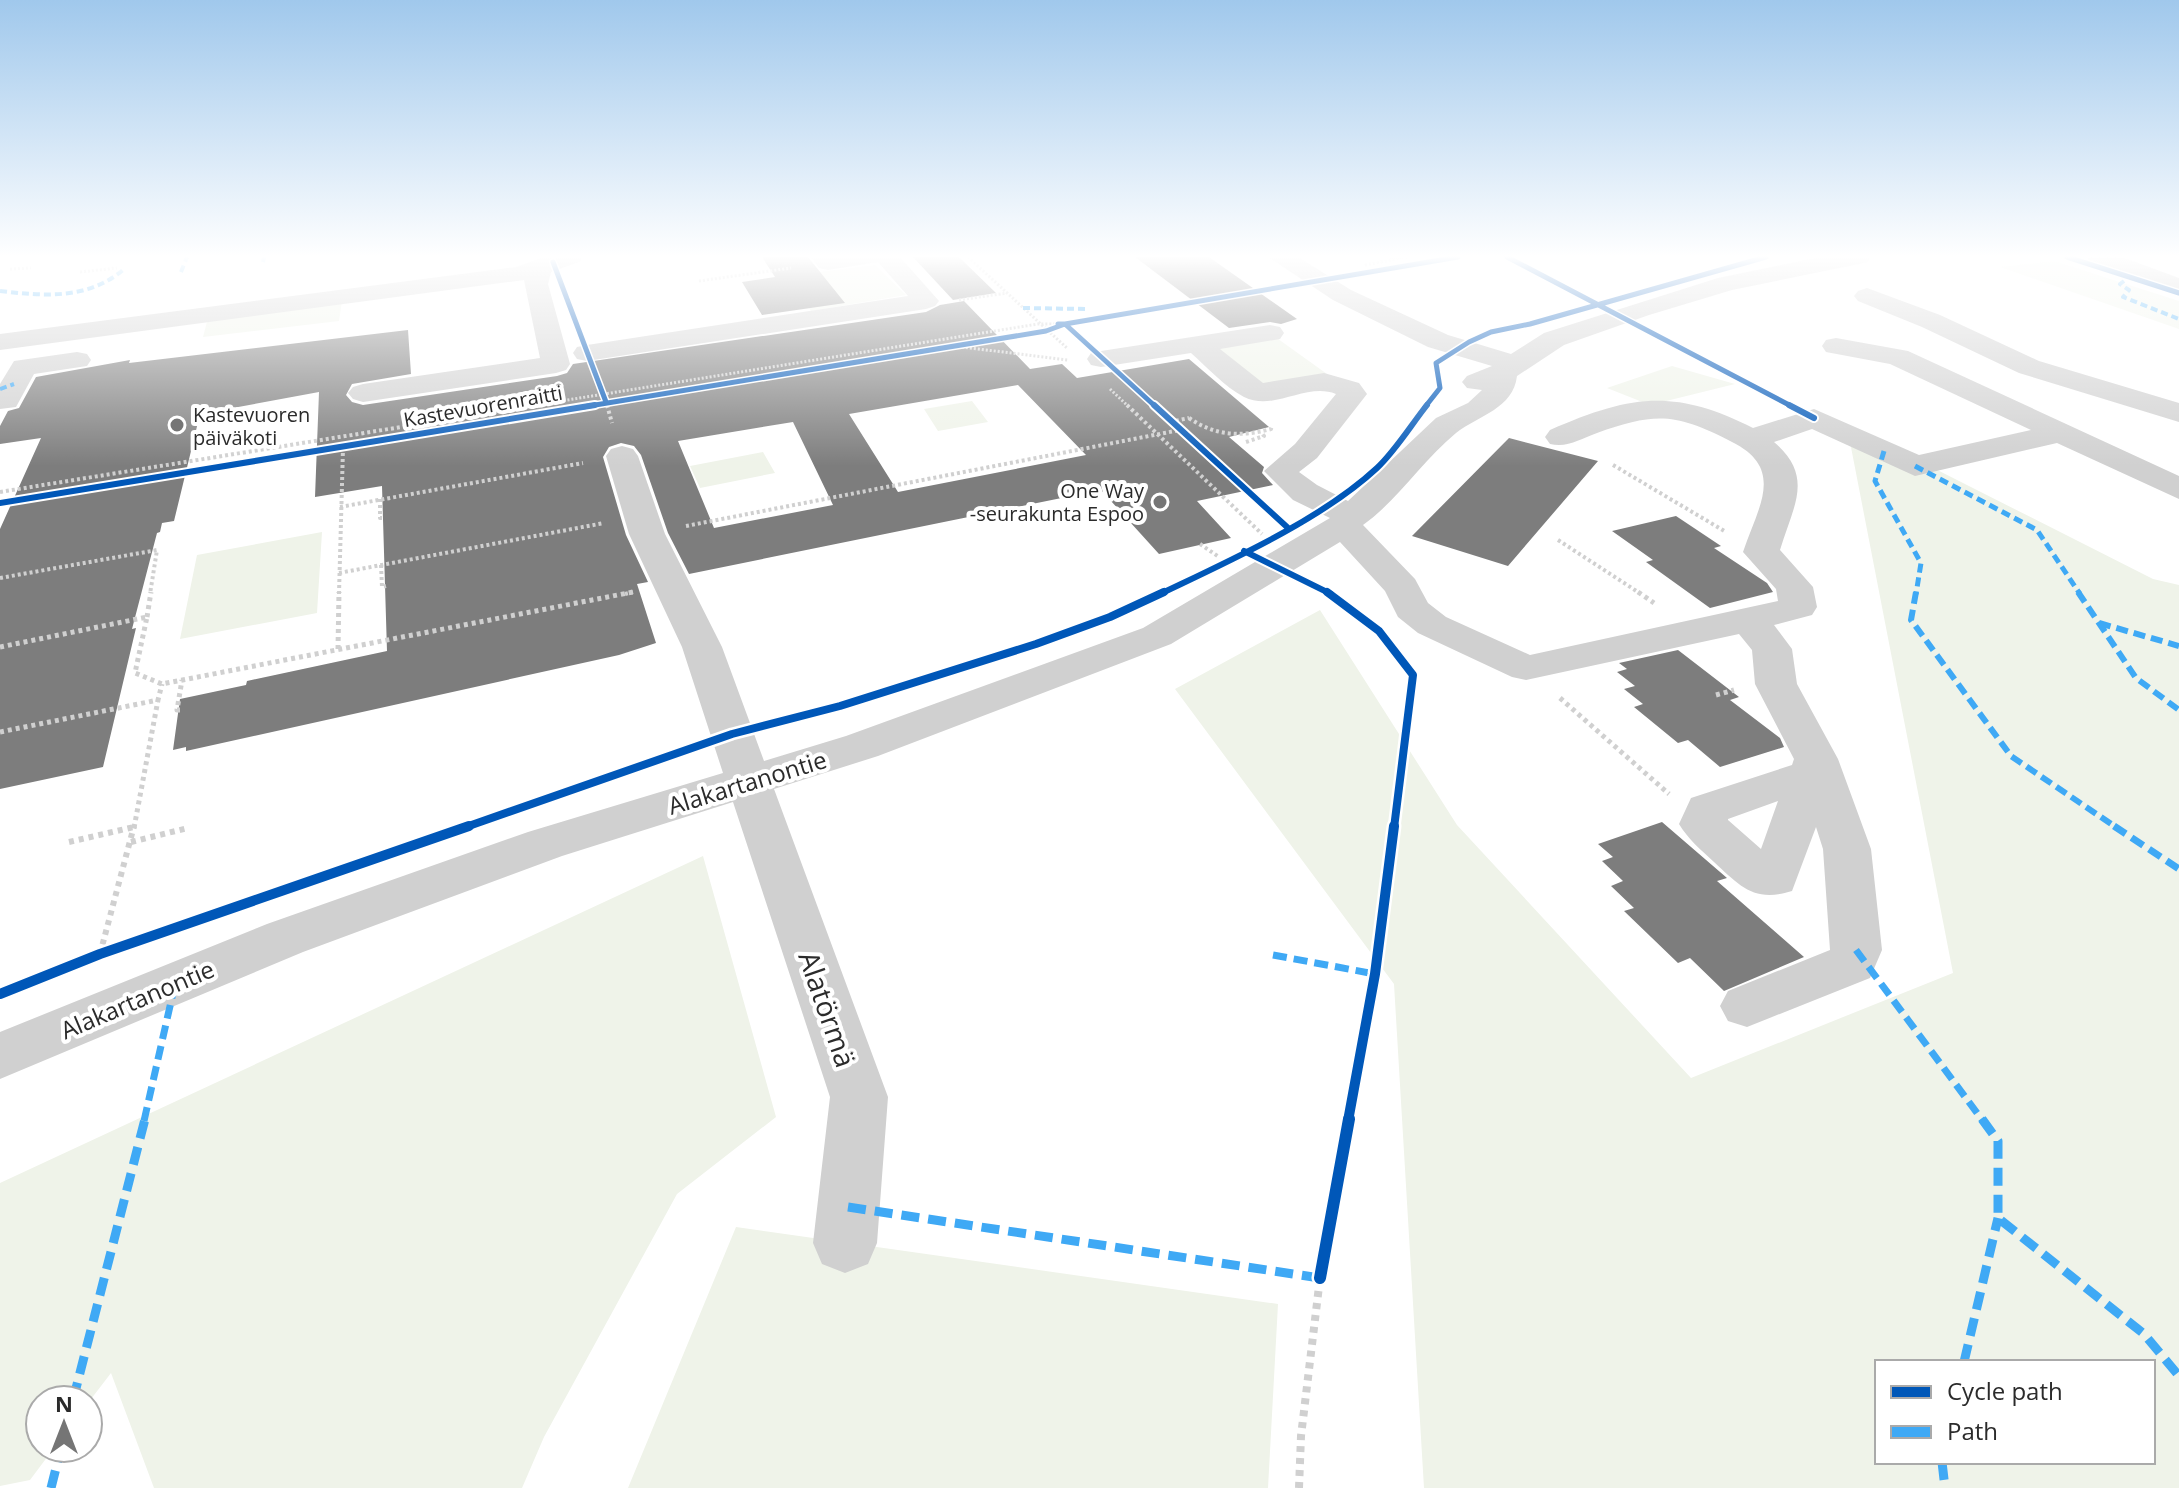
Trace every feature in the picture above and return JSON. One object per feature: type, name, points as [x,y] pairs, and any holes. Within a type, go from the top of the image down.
[{"type":"street","points":[[0,342],[117,326]]},
{"type":"street","points":[[363,393],[556,364],[546,326]]},
{"type":"street","points":[[587,353],[760,326]]},
{"type":"street","points":[[1411,326],[1455,348],[1509,368]]},
{"type":"street","name":"Alakartanontie","points":[[0,1056],[285,938],[545,844],[862,746],[1157,636],[1263,551],[1342,515],[1447,425],[1479,409],[1501,387],[1509,368],[1554,339],[1590,326]]},
{"type":"street","points":[[1943,326],[2029,367],[2179,413]]},
{"type":"street","points":[[1091,360],[1270,333]]},
{"type":"street","points":[[1196,344],[1255,391],[1265,393],[1321,381],[1349,389],[1352,394],[1306,451],[1280,471],[1294,486],[1342,515],[1402,587],[1412,609],[1432,625],[1526,668],[1798,607],[1794,587],[1761,552],[1783,483],[1778,462],[1751,439],[1703,416],[1667,408],[1585,425],[1561,437]]},
{"type":"street","points":[[1836,346],[1898,357],[2179,489]]},
{"type":"street","points":[[5,401],[24,367],[102,357]]},
{"type":"street","points":[[1751,439],[1814,418],[1915,466],[2061,433]]},
{"type":"street","name":"Alatörmä","points":[[622,456],[644,525],[702,647],[859,1097],[845,1243]]},
{"type":"street","points":[[1747,1006],[1851,964],[1856,950],[1847,849],[1814,766],[1776,684],[1772,649],[1749,620]]},
{"type":"path","points":[[1067,326],[1091,360],[1263,551]]},
{"type":"path","points":[[1045,327],[1091,360]]},
{"type":"path","points":[[954,346],[1091,360]]},
{"type":"path","points":[[587,353],[604,398]]},
{"type":"path","points":[[1160,412],[1192,441]]},
{"type":"path","points":[[1170,422],[1191,418],[1226,434],[1236,436],[1261,432],[1264,436],[1246,442]]},
{"type":"path","points":[[339,573],[644,525],[1180,430]]},
{"type":"path","points":[[338,649],[343,448]]},
{"type":"path","points":[[340,507],[622,456]]},
{"type":"path","points":[[1613,465],[1687,509]]},
{"type":"path","points":[[380,499],[380,518],[383,518]]},
{"type":"path","points":[[1214,568],[1263,551],[1342,515]]},
{"type":"path","points":[[1558,540],[1602,566],[1695,631]]},
{"type":"path","points":[[1200,544],[1207,551]]},
{"type":"path","points":[[0,578],[157,550],[135,673],[162,684],[673,584]]},
{"type":"path","points":[[381,565],[382,587],[386,586]]},
{"type":"path","points":[[0,647],[147,617]]},
{"type":"path","points":[[180,710],[177,710],[182,680]]},
{"type":"path","points":[[100,954],[131,842],[162,684]]},
{"type":"path","points":[[1554,692],[1658,785]]},
{"type":"path","points":[[0,732],[158,700]]},
{"type":"path","points":[[69,842],[134,827]]},
{"type":"path","points":[[131,842],[188,828]]},
{"type":"path","points":[[86,960],[115,949]]},
{"type":"path","points":[[1299,1488],[1301,1436],[1323,1262]]},
{"type":"shaded area","points":[[206,326],[293,326],[203,337]]},
{"type":"shaded area","points":[[1274,336],[1327,374],[1268,387],[1212,353],[1228,343]]},
{"type":"shaded area","points":[[1672,366],[1735,384],[1650,405],[1607,388]]},
{"type":"shaded area","points":[[972,401],[988,422],[938,431],[924,409]]},
{"type":"shaded area","points":[[1868,435],[2153,579],[2179,585],[2179,1488],[1424,1488],[1394,984],[1175,689],[1320,610],[1457,825],[1691,1078],[1953,973],[1850,442]]},
{"type":"shaded area","points":[[763,452],[775,473],[700,488],[690,466]]},
{"type":"shaded area","points":[[322,532],[317,613],[180,639],[197,555]]},
{"type":"shaded area","points":[[703,856],[776,1117],[677,1194],[544,1437],[522,1488],[154,1488],[111,1373],[103,1384],[24,1384],[24,1464],[42,1464],[30,1480],[0,1486],[0,1183]]},
{"type":"shaded area","points":[[736,1227],[1278,1304],[1268,1488],[628,1488]]},
{"type":"building","points":[[828,326],[989,326],[1030,369],[1062,364],[1077,378],[1189,359],[1269,427],[1229,437],[1264,467],[1262,473],[1273,485],[1197,501],[1231,538],[1159,554],[1101,490],[689,574],[668,533],[641,455],[634,446],[621,443],[609,447],[603,457],[626,535],[648,582],[637,584],[656,643],[619,655],[186,751],[186,747],[173,750],[180,699],[246,685],[247,681],[387,651],[382,486],[315,497],[319,392],[200,414],[174,521],[162,523],[157,533],[132,629],[136,628],[103,767],[0,789],[0,529],[41,438],[0,444],[0,426],[8,411],[19,408],[36,377],[130,360],[129,363],[408,330],[411,374],[352,384],[346,395],[352,402],[363,405],[557,376],[567,373],[573,364]],"holes":[[[1018,385],[1086,455],[898,492],[849,414]],[[793,422],[833,505],[714,528],[678,441]]]},
{"type":"building","points":[[1509,438],[1598,461],[1508,566],[1412,536]]},
{"type":"building","points":[[1676,516],[1721,546],[1714,548],[1767,583],[1773,592],[1710,608],[1646,562],[1653,560],[1612,531]]},
{"type":"building","points":[[1678,650],[1739,697],[1730,700],[1780,738],[1784,747],[1720,767],[1688,740],[1678,743],[1634,707],[1643,704],[1624,689],[1635,686],[1617,672],[1627,669],[1619,663]]},
{"type":"building","points":[[1662,822],[1727,878],[1717,881],[1804,957],[1724,991],[1690,958],[1678,963],[1624,911],[1634,908],[1611,886],[1623,881],[1602,861],[1613,857],[1598,844]]},
{"type":"marked path","points":[[0,389],[14,384]]},
{"type":"marked path","points":[[1884,451],[1875,481],[1921,563],[1911,620],[2011,756],[2179,869]]},
{"type":"marked path","points":[[1915,466],[2037,530],[2136,678],[2179,710]]},
{"type":"marked path","points":[[2099,623],[2179,646]]},
{"type":"marked path","points":[[1856,950],[1998,1141],[1998,1218],[2144,1334],[2179,1376]]},
{"type":"marked path","points":[[1273,955],[1375,974]]},
{"type":"marked path","points":[[77,1384],[139,1145],[175,984]]},
{"type":"marked path","points":[[848,1207],[1320,1278]]},
{"type":"marked path","points":[[1964,1360],[1998,1218]]},
{"type":"marked path","points":[[51,1488],[57,1464]]},
{"type":"marked path","points":[[1942,1464],[1945,1488]]},
{"type":"cycle path","points":[[577,326],[606,402]]},
{"type":"cycle path","name":"Kastevuorenraitti","points":[[0,503],[1046,331],[1058,326]]},
{"type":"cycle path","points":[[1068,326],[1287,527]]},
{"type":"cycle path","points":[[0,994],[100,954],[732,734],[840,706],[1036,644],[1110,617],[1227,562],[1327,505],[1378,467],[1440,388],[1436,363],[1491,332],[1517,326]]},
{"type":"cycle path","points":[[1639,326],[1814,418]]},
{"type":"cycle path","points":[[1244,551],[1317,585],[1360,614],[1397,651],[1413,675],[1375,974],[1320,1278]]},
{"type":"place","name":"Kastevuoren päiväkoti","points":[[177,425]]},
{"type":"place","name":"One Way -seurakunta Espoo","points":[[1160,502]]}]
